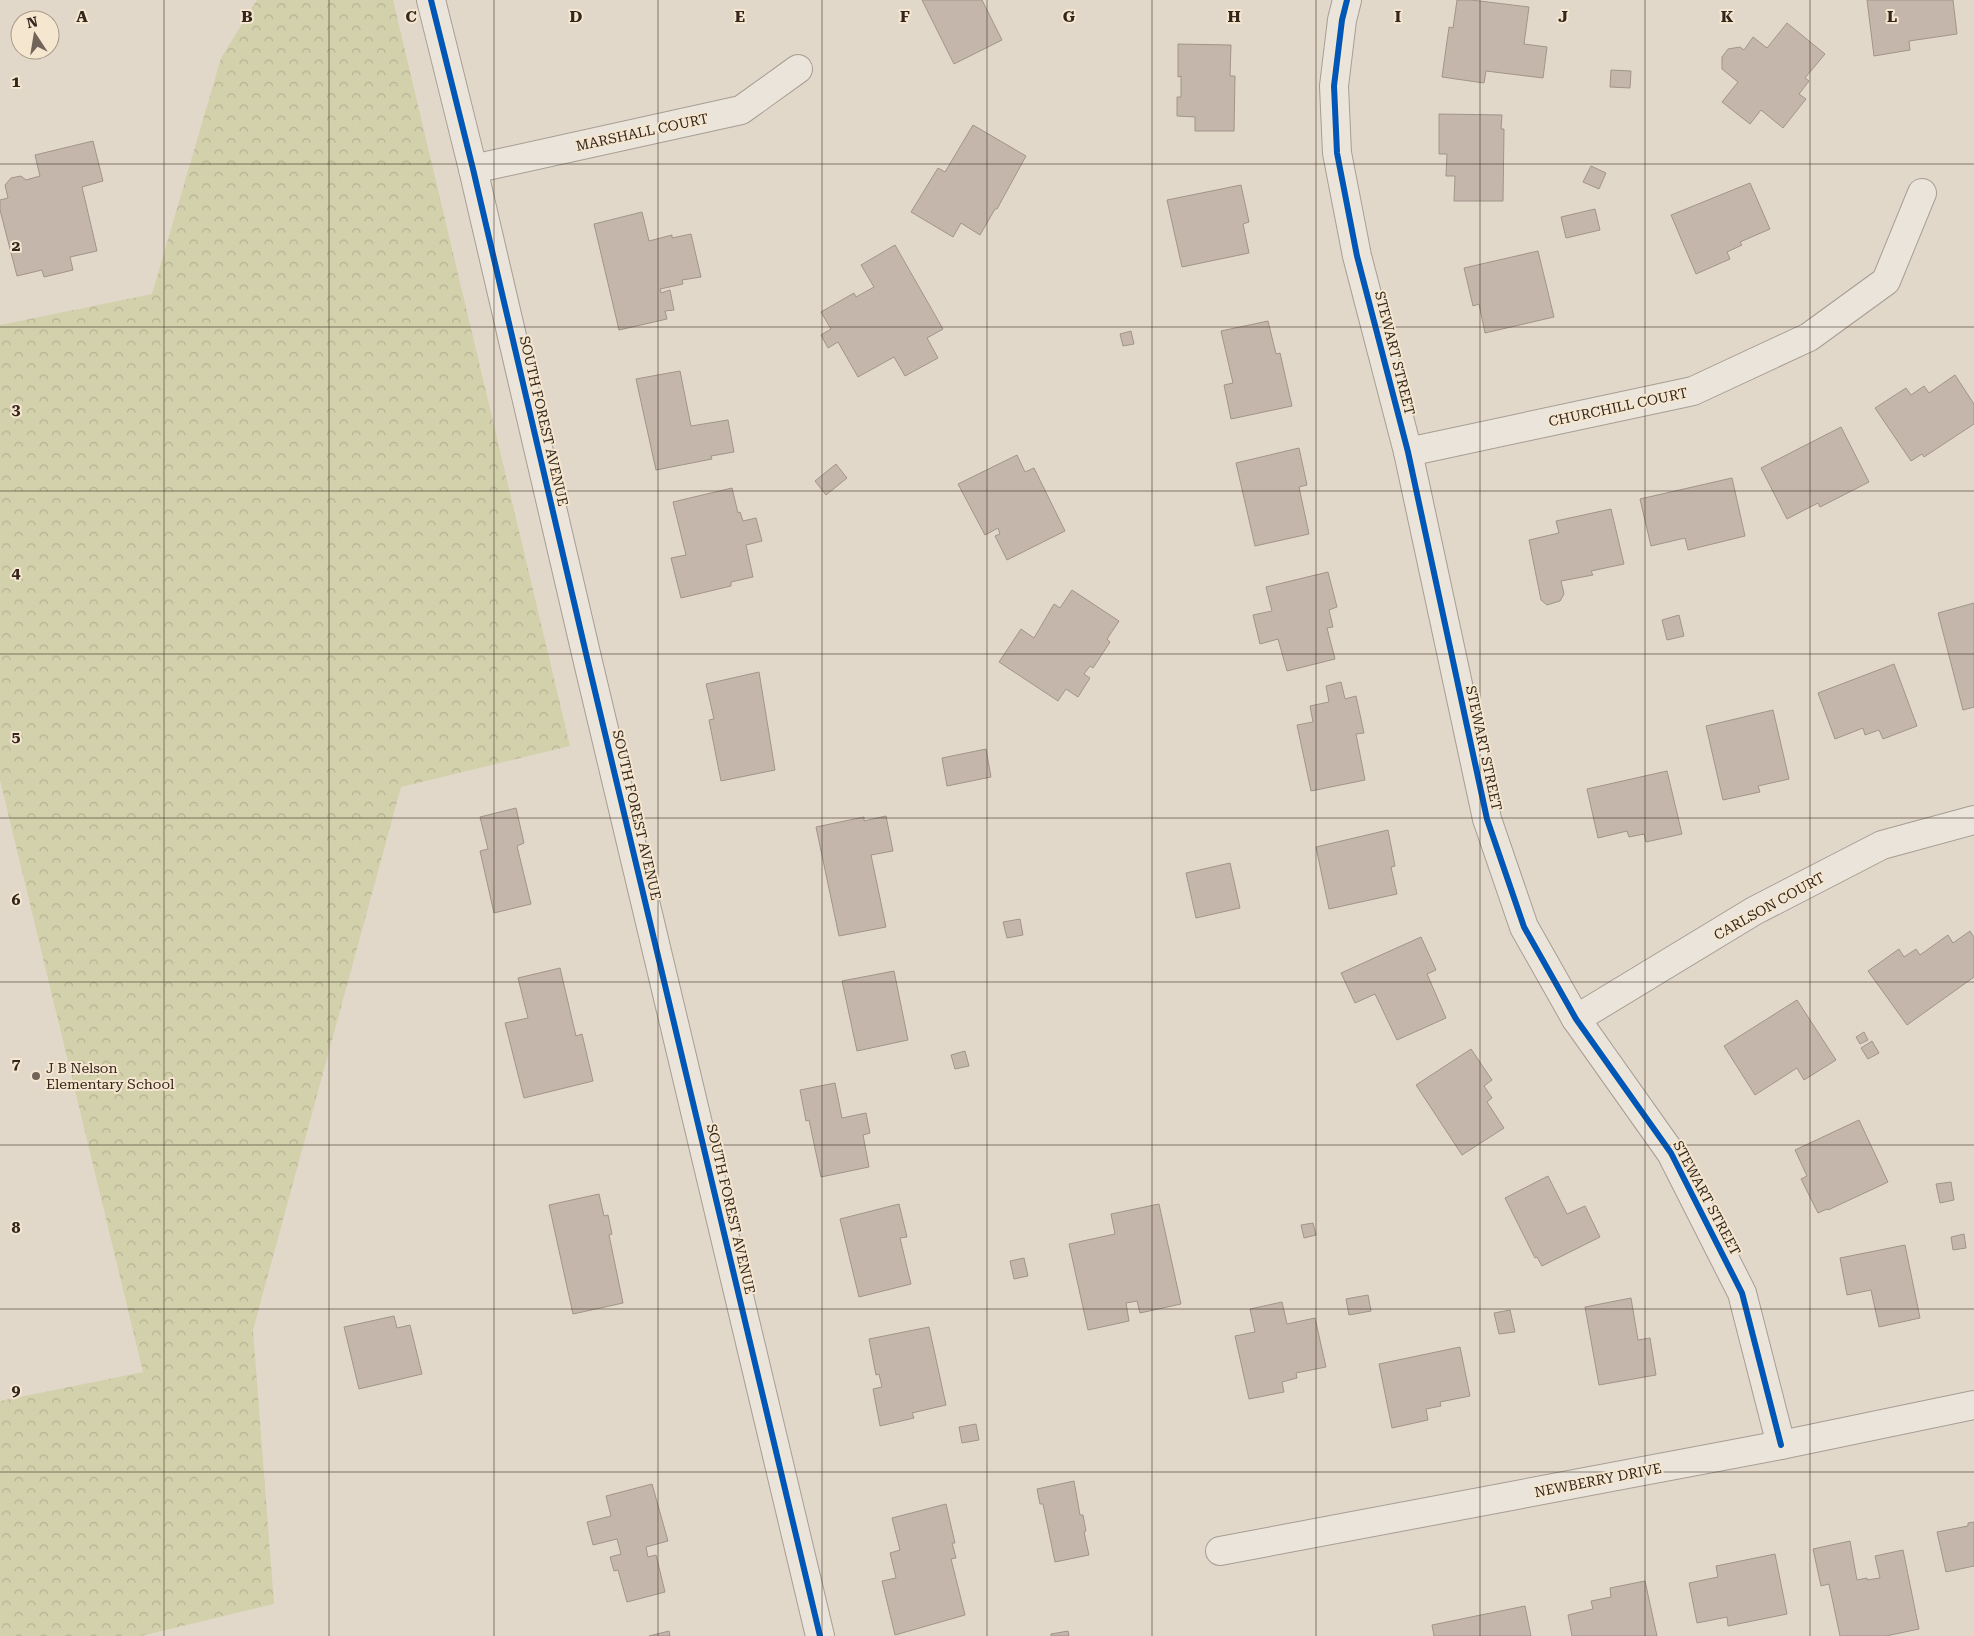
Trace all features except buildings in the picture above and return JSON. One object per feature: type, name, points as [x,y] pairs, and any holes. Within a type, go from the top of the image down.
[{"type":"street","name":"SOUTH FOREST AVENUE","points":[[431,0],[473,169],[590,672],[820,1636]]},
{"type":"street","name":"STEWART STREET","points":[[1347,0],[1342,20],[1334,86],[1337,153],[1357,256],[1408,452],[1487,819],[1524,927],[1576,1019],[1671,1153],[1742,1294],[1781,1445]]},
{"type":"street","name":"MARSHALL COURT","points":[[473,169],[741,110],[798,69]]},
{"type":"street","name":"CHURCHILL COURT","points":[[1408,452],[1693,391],[1809,337],[1886,281],[1922,193]]},
{"type":"street","name":"CARLSON COURT","points":[[1576,1019],[1754,911],[1882,846],[1974,820]]},
{"type":"street","name":"NEWBERRY DRIVE","points":[[1220,1551],[1781,1445],[1974,1405]]},
{"type":"green space","points":[[257,0],[393,0],[570,746],[401,787],[253,1330],[274,1604],[141,1636],[0,1636],[0,1401],[143,1372],[0,780],[0,325],[152,294],[221,58]]},
{"type":"cycle path","points":[[431,0],[473,169],[588,662],[820,1636]]},
{"type":"cycle path","points":[[1347,0],[1342,20],[1334,86],[1337,153],[1357,256],[1408,452],[1487,819],[1524,927],[1576,1019],[1671,1153],[1742,1293],[1781,1445]]},
{"type":"place","name":"J B Nelson Elementary School","points":[[36,1076]]}]
